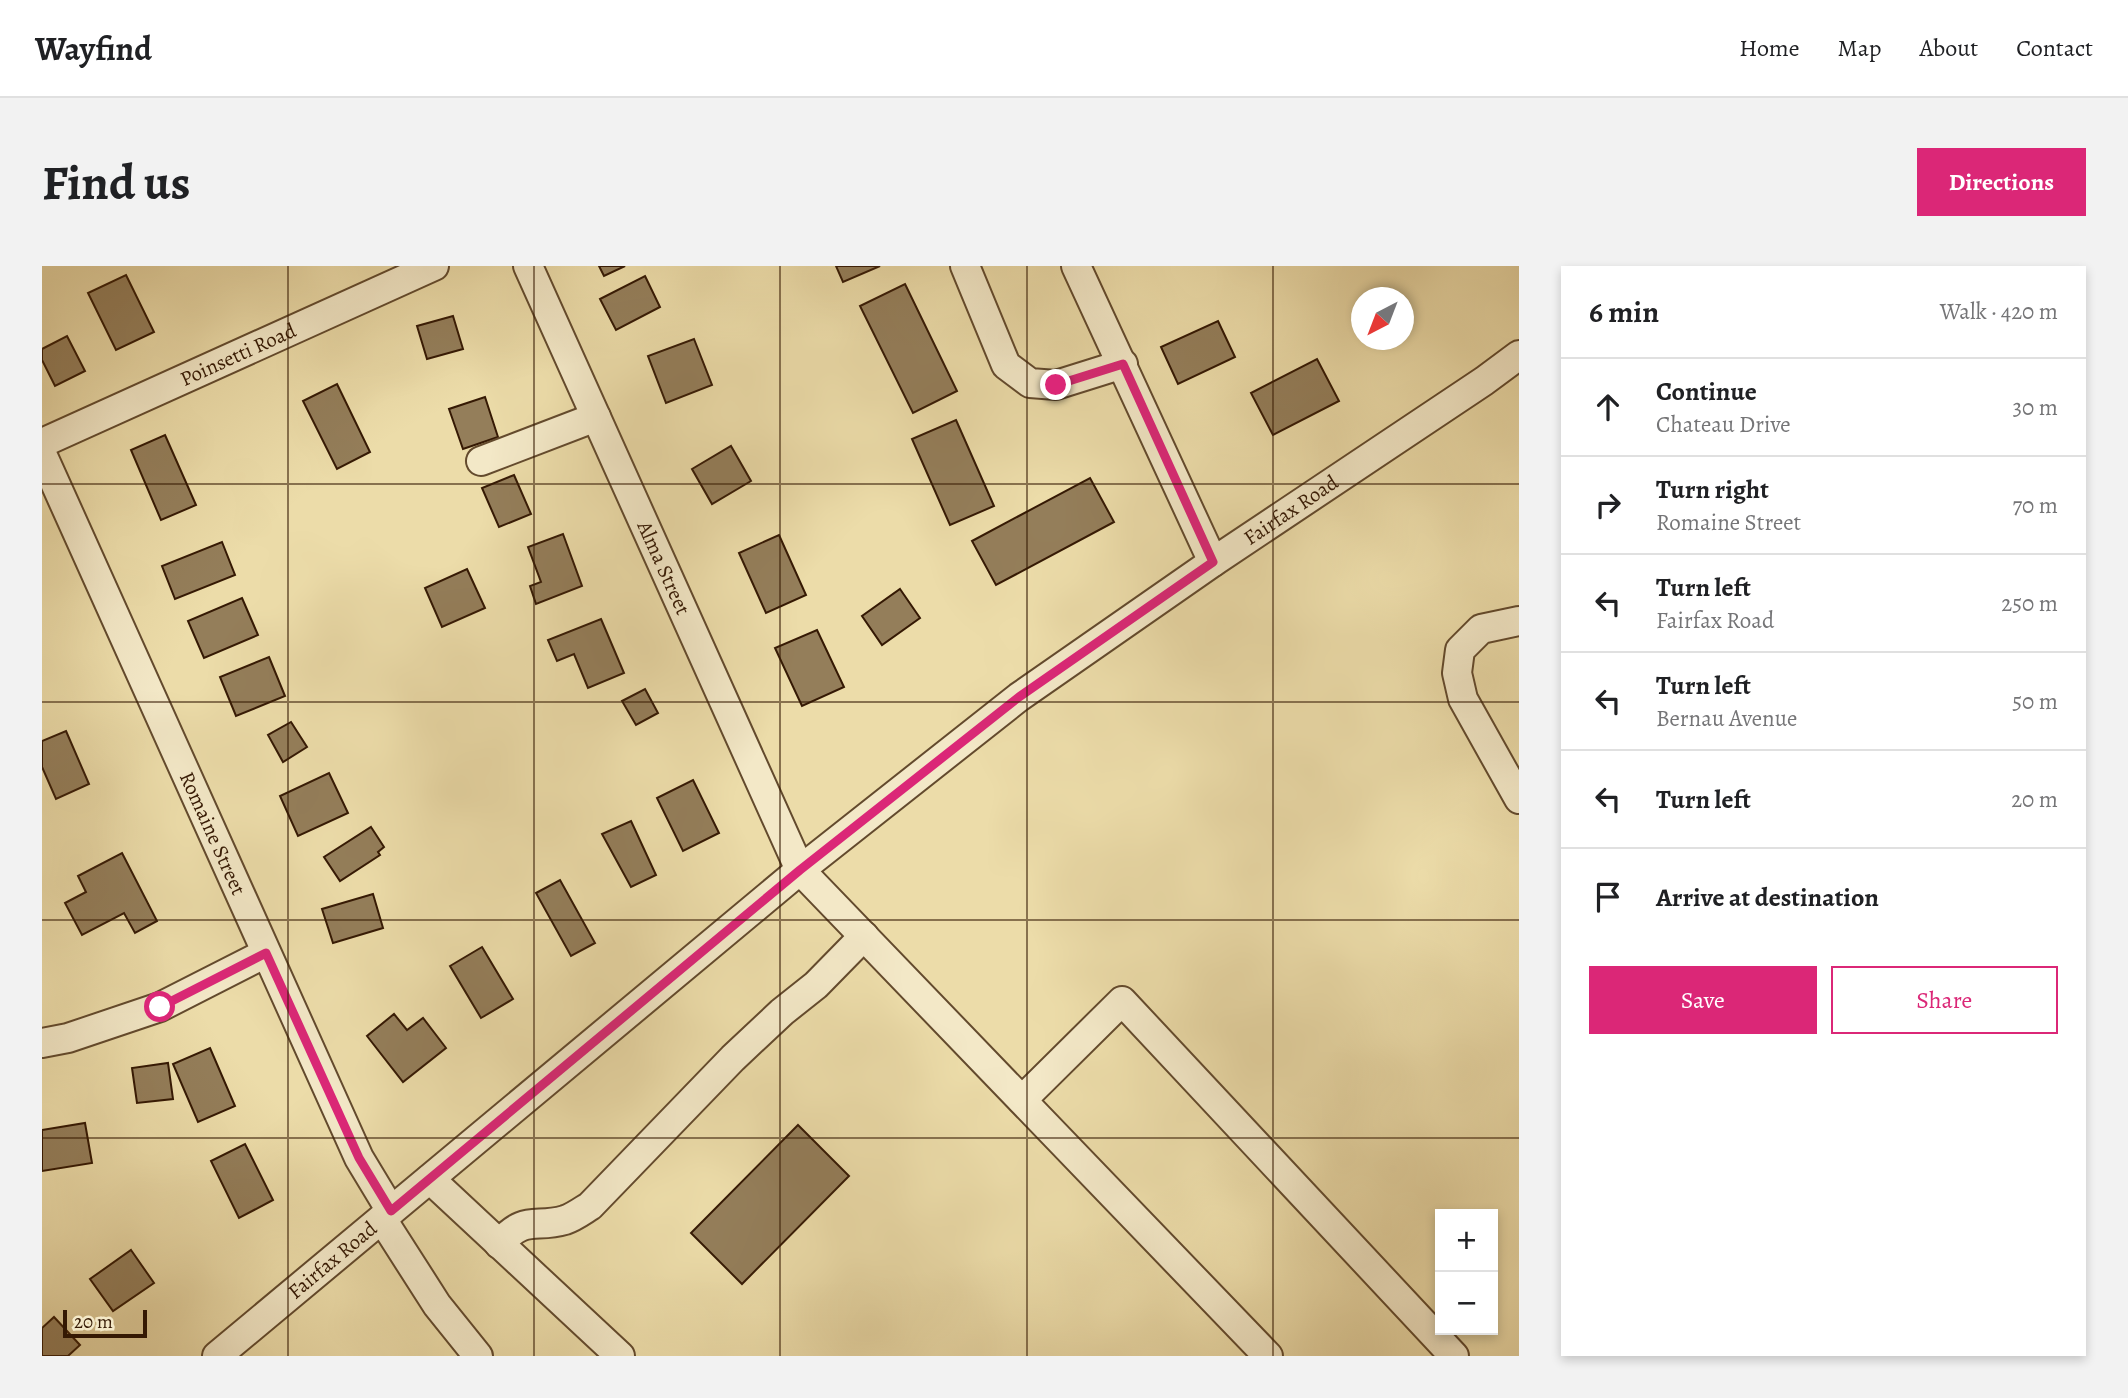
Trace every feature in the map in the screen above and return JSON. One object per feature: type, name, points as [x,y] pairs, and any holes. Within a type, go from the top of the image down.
[{"type":"street","name":"Poinsetti Road","points":[[42,443],[434,266]]},
{"type":"street","name":"Alma Street","points":[[528,266],[800,870],[1268,1356]]},
{"type":"street","points":[[965,266],[1006,365],[1031,383],[1056,385],[1123,364]]},
{"type":"street","points":[[1076,266],[1213,562]]},
{"type":"street","name":"Fairfax Road","points":[[216,1356],[800,870],[1019,697],[1519,355]]},
{"type":"street","points":[[481,461],[596,417]]},
{"type":"street","name":"Romaine Street","points":[[42,454],[386,1215],[437,1305],[478,1356]]},
{"type":"street","points":[[1519,621],[1481,629],[1460,650],[1457,673],[1463,699],[1519,799]]},
{"type":"street","points":[[499,1244],[512,1229],[533,1223],[565,1220],[590,1206],[733,1058],[782,1012],[816,985],[864,936]]},
{"type":"street","points":[[42,1043],[68,1038],[160,1007],[266,953]]},
{"type":"street","points":[[1022,1100],[1122,1000],[1454,1356]]},
{"type":"street","points":[[430,1179],[621,1356]]},
{"type":"building","points":[[599,266],[625,266],[604,276]]},
{"type":"building","points":[[836,266],[880,266],[843,282]]},
{"type":"building","points":[[126,275],[154,332],[116,350],[88,293]]},
{"type":"building","points":[[645,276],[660,307],[616,330],[600,299]]},
{"type":"building","points":[[905,284],[957,391],[913,413],[860,306]]},
{"type":"building","points":[[453,316],[463,349],[427,359],[417,326]]},
{"type":"building","points":[[1218,321],[1235,357],[1178,384],[1161,347]]},
{"type":"building","points":[[67,336],[85,371],[55,386],[42,360],[42,349]]},
{"type":"building","points":[[694,339],[712,385],[666,403],[648,356]]},
{"type":"building","points":[[1317,359],[1339,401],[1273,435],[1251,393]]},
{"type":"building","points":[[337,384],[370,452],[337,469],[303,401]]},
{"type":"building","points":[[485,397],[498,437],[463,449],[449,409]]},
{"type":"building","points":[[956,420],[994,506],[950,525],[912,439]]},
{"type":"building","points":[[165,435],[196,505],[161,520],[131,450]]},
{"type":"building","points":[[731,446],[751,481],[712,504],[692,469]]},
{"type":"building","points":[[514,475],[531,514],[499,527],[482,488]]},
{"type":"building","points":[[1090,478],[1114,522],[996,585],[972,541]]},
{"type":"building","points":[[563,534],[582,586],[536,604],[530,586],[541,582],[528,547]]},
{"type":"building","points":[[779,535],[806,595],[766,613],[739,553]]},
{"type":"building","points":[[222,542],[235,575],[175,599],[162,566]]},
{"type":"building","points":[[467,569],[485,608],[442,627],[425,588]]},
{"type":"building","points":[[900,589],[920,618],[882,645],[862,616]]},
{"type":"building","points":[[242,598],[258,635],[204,658],[188,621]]},
{"type":"building","points":[[601,619],[624,673],[588,688],[574,654],[557,661],[548,640]]},
{"type":"building","points":[[817,630],[844,687],[802,706],[775,648]]},
{"type":"building","points":[[269,657],[285,696],[236,716],[220,677]]},
{"type":"building","points":[[645,689],[658,713],[636,725],[622,701]]},
{"type":"building","points":[[291,722],[307,747],[283,762],[268,735]]},
{"type":"building","points":[[66,731],[89,784],[56,799],[42,767],[42,741]]},
{"type":"building","points":[[329,773],[348,813],[298,836],[280,796]]},
{"type":"building","points":[[693,780],[719,833],[683,851],[657,798]]},
{"type":"building","points":[[631,821],[656,875],[631,887],[602,834]]},
{"type":"building","points":[[371,827],[384,847],[378,852],[380,855],[340,881],[324,857]]},
{"type":"building","points":[[122,853],[157,921],[135,933],[124,913],[82,935],[65,903],[86,892],[78,876]]},
{"type":"building","points":[[560,880],[595,943],[571,956],[536,893]]},
{"type":"building","points":[[373,894],[383,928],[333,943],[322,909]]},
{"type":"building","points":[[482,947],[513,999],[481,1018],[450,966]]},
{"type":"building","points":[[394,1014],[407,1030],[423,1018],[446,1048],[403,1082],[367,1036]]},
{"type":"building","points":[[210,1048],[235,1106],[198,1122],[173,1064]]},
{"type":"building","points":[[168,1063],[173,1099],[137,1103],[132,1068]]},
{"type":"building","points":[[85,1123],[92,1163],[42,1171],[42,1130]]},
{"type":"building","points":[[798,1125],[849,1176],[742,1284],[691,1233]]},
{"type":"building","points":[[245,1144],[273,1200],[239,1218],[211,1161]]},
{"type":"building","points":[[131,1250],[154,1283],[113,1311],[90,1279]]},
{"type":"building","points":[[54,1317],[80,1345],[68,1356],[42,1356],[42,1328]]},
{"type":"route","points":[[160,1007],[266,953],[359,1158],[391,1211],[800,870],[1019,697],[1213,562],[1123,364],[1056,385]]}]
